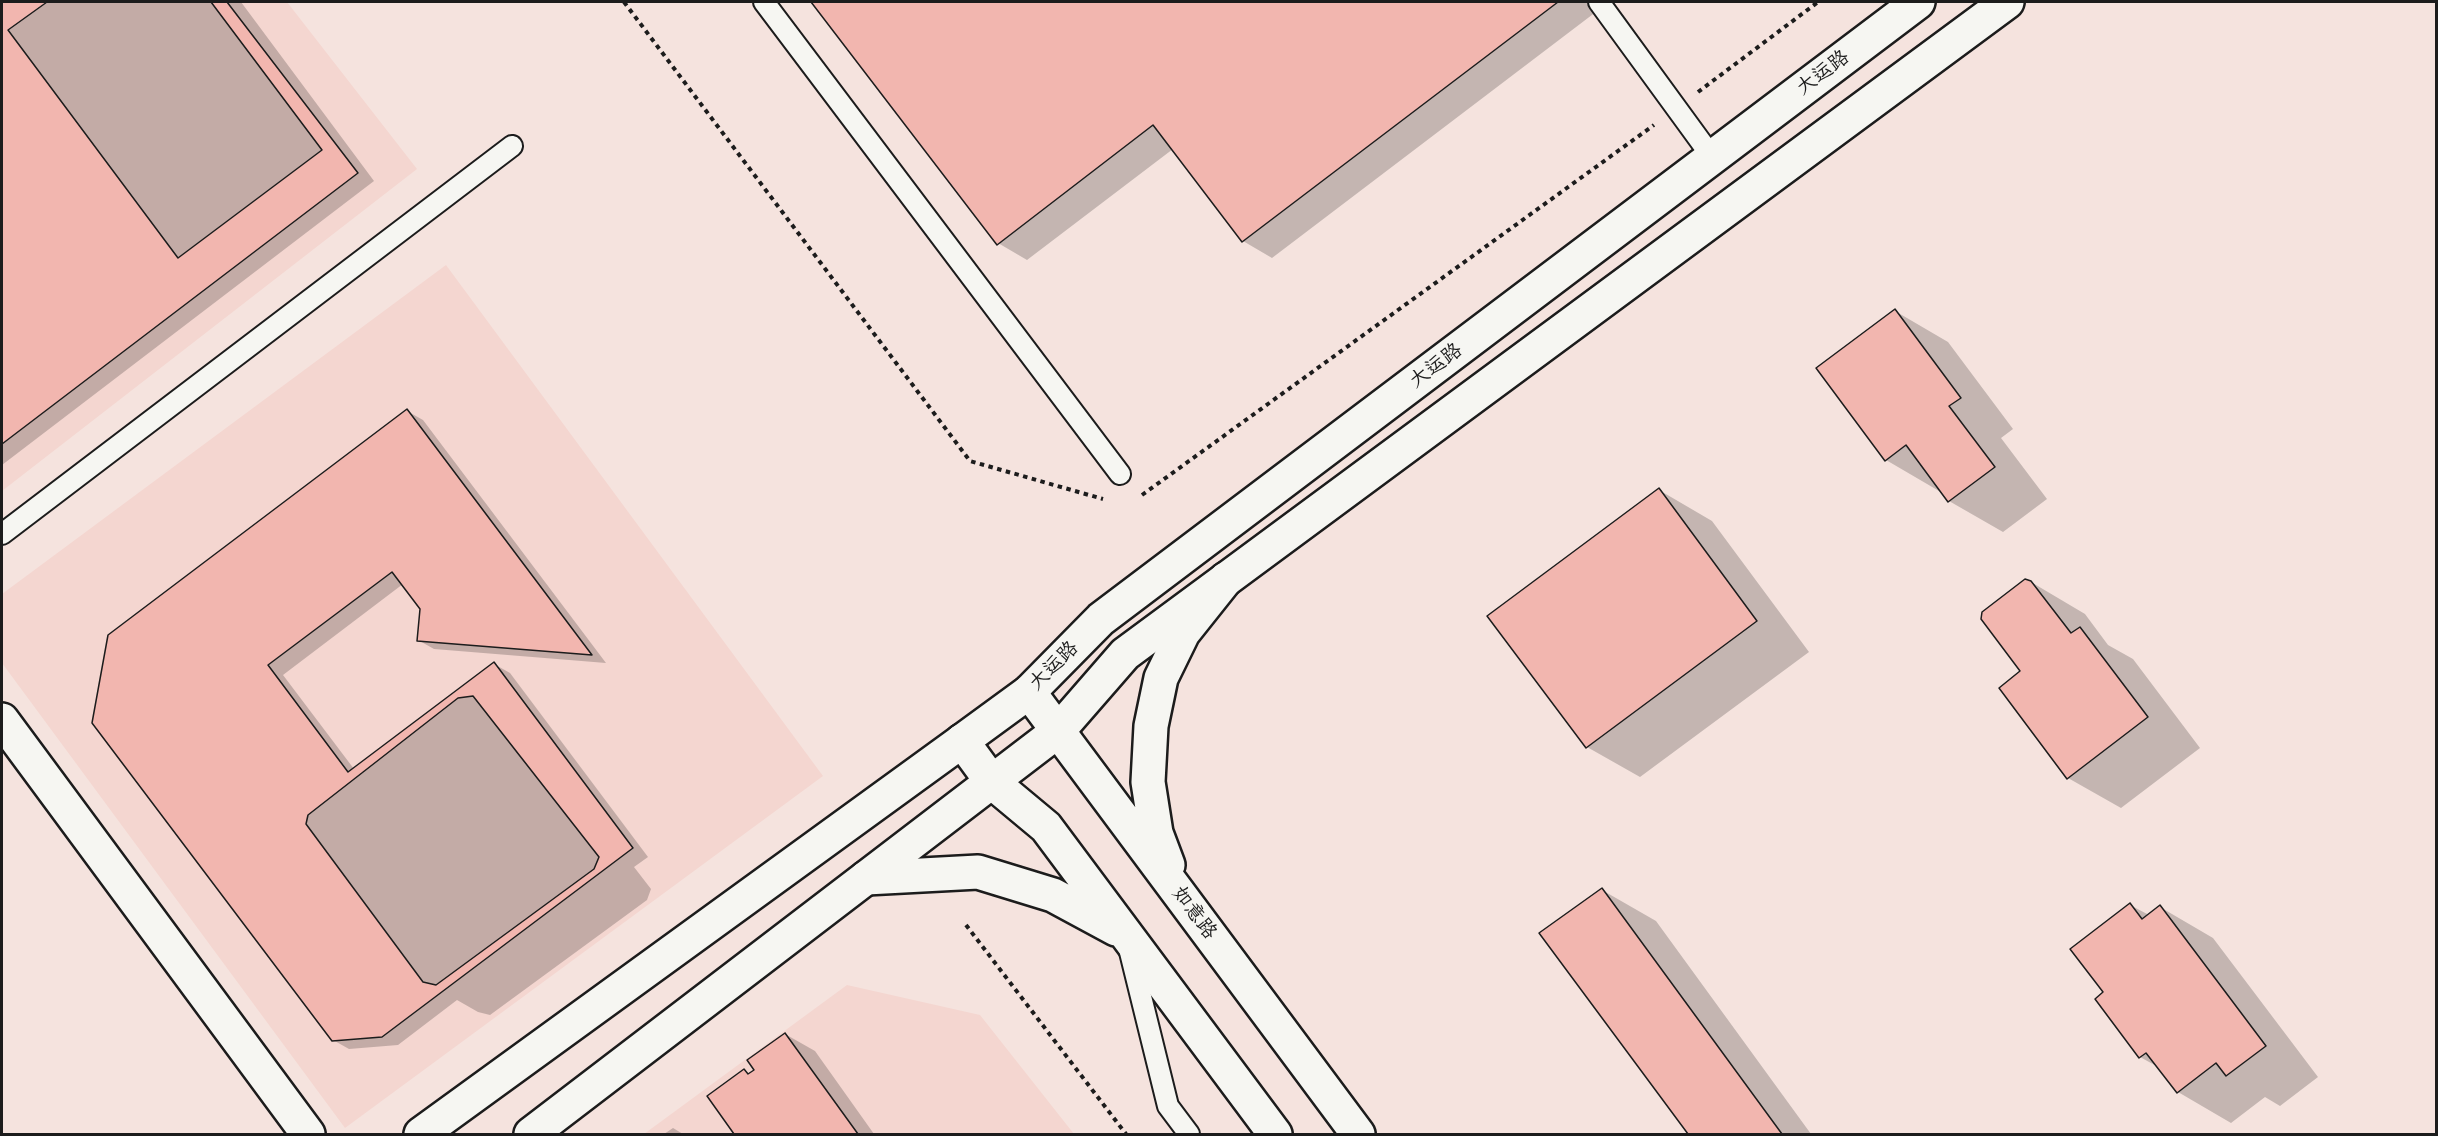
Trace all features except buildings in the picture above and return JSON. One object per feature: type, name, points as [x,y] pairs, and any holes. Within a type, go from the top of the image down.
[{"type":"street","name":"大运路","points":[[421,1134],[1029,692],[1101,619],[1918,2]]},
{"type":"street","points":[[531,1134],[1058,731],[1125,654],[2007,2]]},
{"type":"street","points":[[1178,892],[1156,833],[1148,782],[1151,726],[1161,678],[1183,633],[1226,579]]},
{"type":"street","name":"如意路","points":[[1029,692],[1358,1134]]},
{"type":"street","points":[[2,720],[308,1134]]},
{"type":"street","points":[[962,741],[992,782],[1046,827],[1275,1134]]},
{"type":"street","points":[[866,878],[978,872],[1053,895],[1126,934]]},
{"type":"lane","points":[[764,2],[1120,474]]},
{"type":"lane","points":[[1599,2],[1712,157]]},
{"type":"lane","points":[[2,534],[512,146]]},
{"type":"lane","points":[[1126,934],[1168,1106],[1189,1134]]},
{"type":"path","points":[[624,2],[970,461],[1105,499]]},
{"type":"path","points":[[1137,499],[1599,166],[1818,2]]},
{"type":"path","points":[[966,925],[1126,1134]]},
{"type":"shaded area","points":[[2,2],[287,2],[417,169],[2,491]]},
{"type":"shaded area","points":[[446,265],[823,776],[345,1128],[2,663],[2,594]]},
{"type":"shaded area","points":[[847,985],[980,1015],[1074,1134],[644,1134]]}]
